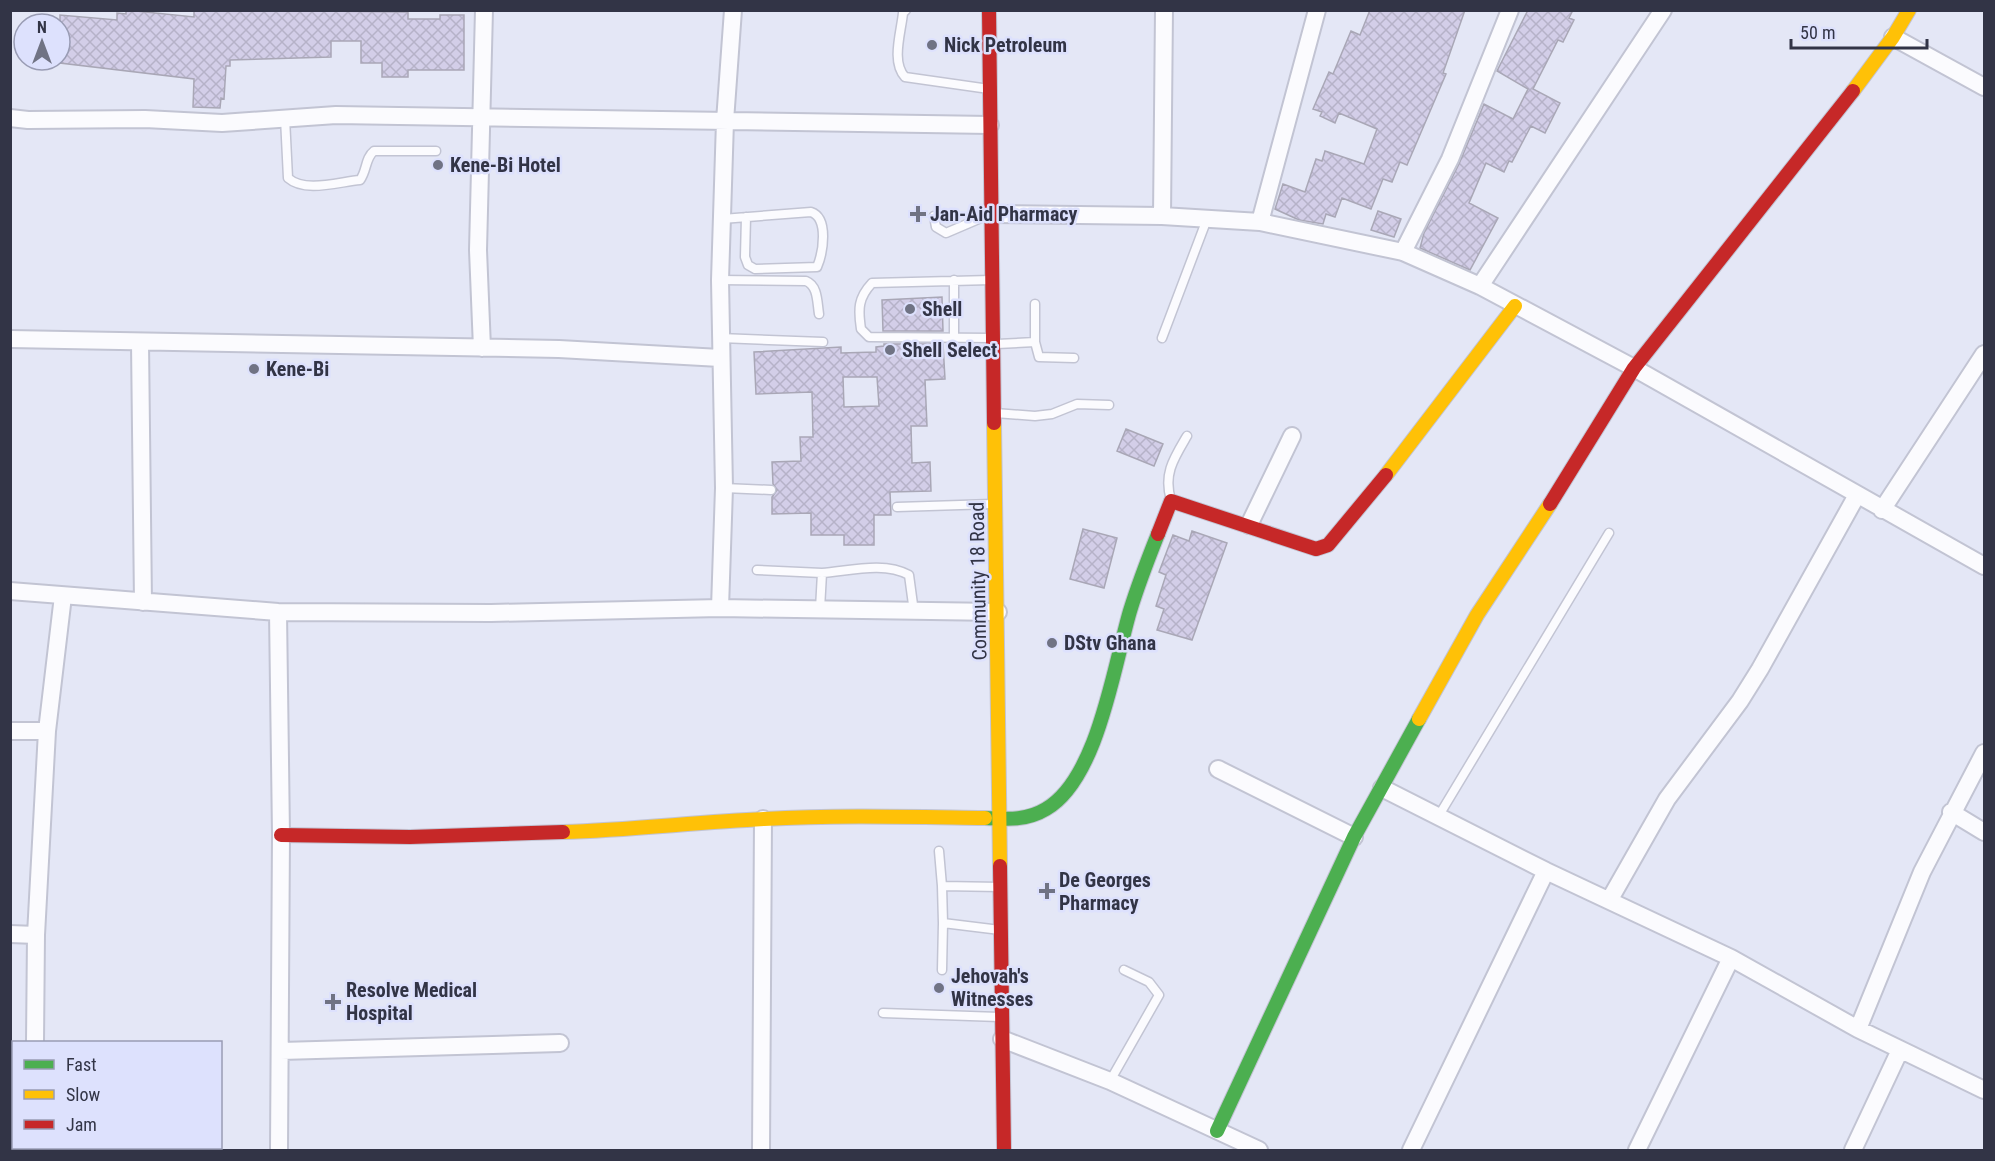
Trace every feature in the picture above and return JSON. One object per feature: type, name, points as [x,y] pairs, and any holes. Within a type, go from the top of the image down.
[{"type":"street","points":[[482,348],[478,250],[484,10]]},
{"type":"street","points":[[720,608],[724,488],[720,280],[725,121],[734,10]]},
{"type":"street","name":"Community 18 Road","points":[[989,10],[1004,1150]]},
{"type":"street","points":[[1162,216],[1164,10]]},
{"type":"street","points":[[1260,222],[1317,10]]},
{"type":"street","points":[[1403,252],[1450,159],[1510,10]]},
{"type":"street","points":[[1480,286],[1663,10]]},
{"type":"street","points":[[1217,1131],[1354,837],[1415,722],[1477,615],[1590,442],[1634,368],[1796,167],[1893,37],[1909,10]]},
{"type":"street","points":[[1893,37],[1984,87]]},
{"type":"street","points":[[10,118],[38,121],[145,119],[222,123],[336,114],[990,125]]},
{"type":"street","points":[[991,214],[1162,216],[1260,222],[1403,252],[1480,286],[1634,368],[1984,566]]},
{"type":"street","points":[[281,835],[410,837],[633,830],[763,819],[999,816],[1024,819],[1040,815],[1067,791],[1094,741],[1130,612],[1171,501],[1250,525],[1316,549],[1328,545],[1366,501],[1515,306]]},
{"type":"street","points":[[10,339],[620,351],[720,358]]},
{"type":"street","points":[[140,343],[143,602]]},
{"type":"street","points":[[1882,510],[1984,354]]},
{"type":"street","points":[[1250,525],[1292,436]]},
{"type":"street","points":[[1610,899],[1666,799],[1740,700],[1760,669],[1857,495]]},
{"type":"street","points":[[10,591],[278,612],[491,613],[720,608],[998,612]]},
{"type":"street","points":[[35,1041],[36,935],[47,730],[63,596]]},
{"type":"street","points":[[278,612],[281,835],[279,1150]]},
{"type":"street","points":[[10,731],[47,730]]},
{"type":"street","points":[[1858,1029],[1922,872],[1951,812],[1984,753]]},
{"type":"street","points":[[1218,769],[1354,837]]},
{"type":"street","points":[[1382,788],[1546,871],[1610,899],[1731,958],[1858,1029],[1984,1090]]},
{"type":"street","points":[[1951,812],[1984,832]]},
{"type":"street","points":[[761,1150],[763,819]]},
{"type":"street","points":[[1411,1150],[1546,871]]},
{"type":"street","points":[[10,934],[36,935]]},
{"type":"street","points":[[1637,1150],[1731,958]]},
{"type":"street","points":[[1002,1039],[1110,1081],[1259,1150]]},
{"type":"street","points":[[281,1051],[560,1043]]},
{"type":"street","points":[[1853,1150],[1900,1050]]},
{"type":"lane","points":[[906,10],[903,14],[898,59],[898,69],[905,77],[989,89]]},
{"type":"lane","points":[[285,118],[288,178],[295,184],[305,186],[360,180],[365,173],[370,155],[374,151],[436,151]]},
{"type":"lane","points":[[722,219],[746,217],[817,213],[821,220],[822,233],[817,267],[755,269],[747,265],[745,257],[746,217]]},
{"type":"lane","points":[[934,216],[936,227],[946,233],[991,214]]},
{"type":"lane","points":[[1162,339],[1207,219]]},
{"type":"lane","points":[[720,280],[806,281],[812,283],[816,291],[819,314]]},
{"type":"lane","points":[[954,280],[954,339]]},
{"type":"lane","points":[[992,280],[872,283],[862,293],[858,307],[861,329],[869,337],[1035,342]]},
{"type":"lane","points":[[1035,304],[1035,342],[1039,357],[1074,358]]},
{"type":"lane","points":[[720,338],[823,342]]},
{"type":"lane","points":[[994,413],[1035,416],[1052,414],[1077,404],[1109,405]]},
{"type":"lane","points":[[1171,501],[1168,469],[1187,436]]},
{"type":"lane","points":[[724,488],[771,490]]},
{"type":"lane","points":[[897,507],[996,504]]},
{"type":"lane","points":[[1438,817],[1609,533]]},
{"type":"lane","points":[[757,570],[822,573],[888,568],[900,570],[909,575],[914,612]]},
{"type":"lane","points":[[820,609],[822,573]]},
{"type":"lane","points":[[939,851],[943,923],[942,970]]},
{"type":"lane","points":[[942,886],[1000,887]]},
{"type":"lane","points":[[943,923],[1000,930]]},
{"type":"lane","points":[[1110,1081],[1159,995],[1149,982],[1124,970]]},
{"type":"lane","points":[[882,1013],[1003,1017]]},
{"type":"building","points":[[126,10],[194,17],[194,11],[236,10],[408,12],[408,19],[440,19],[440,15],[464,15],[464,70],[408,70],[408,77],[382,77],[382,63],[361,63],[361,41],[331,41],[331,57],[230,60],[230,66],[226,66],[224,99],[221,98],[220,108],[193,107],[194,79],[72,64],[72,16],[117,20],[117,13],[126,14]]},
{"type":"building","points":[[1370,10],[1465,10],[1443,73],[1446,74],[1407,165],[1400,162],[1392,182],[1383,179],[1371,209],[1342,198],[1335,217],[1326,214],[1323,224],[1299,220],[1275,209],[1283,184],[1305,192],[1316,159],[1322,161],[1325,151],[1364,164],[1377,129],[1339,113],[1335,123],[1320,116],[1322,112],[1313,109],[1329,72],[1333,74],[1351,31],[1360,35]]},
{"type":"building","points":[[1528,10],[1573,10],[1569,18],[1574,20],[1563,42],[1558,40],[1533,89],[1560,103],[1545,133],[1531,126],[1512,162],[1509,161],[1504,172],[1486,163],[1469,203],[1498,218],[1470,270],[1420,248],[1424,233],[1459,164],[1484,104],[1513,119],[1528,89],[1497,71]]},
{"type":"building","points":[[1378,211],[1401,219],[1394,237],[1371,230]]},
{"type":"building","points":[[942,297],[943,331],[883,331],[882,300]]},
{"type":"building","points":[[884,344],[943,344],[945,379],[925,380],[927,426],[911,426],[912,463],[930,462],[931,491],[890,492],[891,515],[874,515],[874,545],[844,545],[844,535],[811,535],[811,513],[772,514],[772,497],[777,490],[773,484],[772,462],[801,461],[800,437],[813,437],[812,392],[756,394],[754,352],[841,347],[841,353],[876,352],[876,347],[884,346]],"holes":[[[843,377],[877,377],[879,406],[844,407]]]},
{"type":"building","points":[[1126,429],[1163,444],[1154,466],[1117,451]]},
{"type":"building","points":[[1083,529],[1117,538],[1104,588],[1070,579]]},
{"type":"building","points":[[1192,531],[1227,543],[1192,640],[1157,630],[1164,609],[1156,606],[1166,575],[1159,572],[1173,535],[1189,541]]},
{"type":"traffic: fast","points":[[985,818],[1016,818],[1039,813],[1064,794],[1079,773],[1102,719],[1130,611],[1158,534]]},
{"type":"traffic: fast","points":[[1217,1131],[1354,837],[1419,719]]},
{"type":"traffic: slow","points":[[1853,91],[1893,37],[1909,10]]},
{"type":"traffic: slow","points":[[1386,475],[1515,306]]},
{"type":"traffic: slow","points":[[994,423],[1000,866]]},
{"type":"traffic: slow","points":[[1419,719],[1477,615],[1550,504]]},
{"type":"traffic: slow","points":[[563,832],[792,818],[985,818]]},
{"type":"traffic: jam","points":[[989,10],[994,423]]},
{"type":"traffic: jam","points":[[1550,504],[1634,368],[1853,91]]},
{"type":"traffic: jam","points":[[1158,534],[1171,501],[1316,549],[1328,545],[1386,475]]},
{"type":"traffic: jam","points":[[281,835],[410,837],[563,832]]},
{"type":"traffic: jam","points":[[1000,866],[1004,1150]]},
{"type":"place","name":"Nick Petroleum","points":[[932,45]]},
{"type":"place","name":"Kene-Bi Hotel","points":[[438,165]]},
{"type":"place","name":"Jan-Aid Pharmacy","points":[[918,214]]},
{"type":"place","name":"Shell","points":[[910,309]]},
{"type":"place","name":"Shell Select","points":[[890,350]]},
{"type":"place","name":"Kene-Bi","points":[[254,369]]},
{"type":"place","name":"DStv Ghana","points":[[1052,643]]},
{"type":"place","name":"De Georges Pharmacy","points":[[1047,891]]},
{"type":"place","name":"Jehovah's Witnesses","points":[[939,988]]},
{"type":"place","name":"Resolve Medical Hospital","points":[[333,1002]]}]
